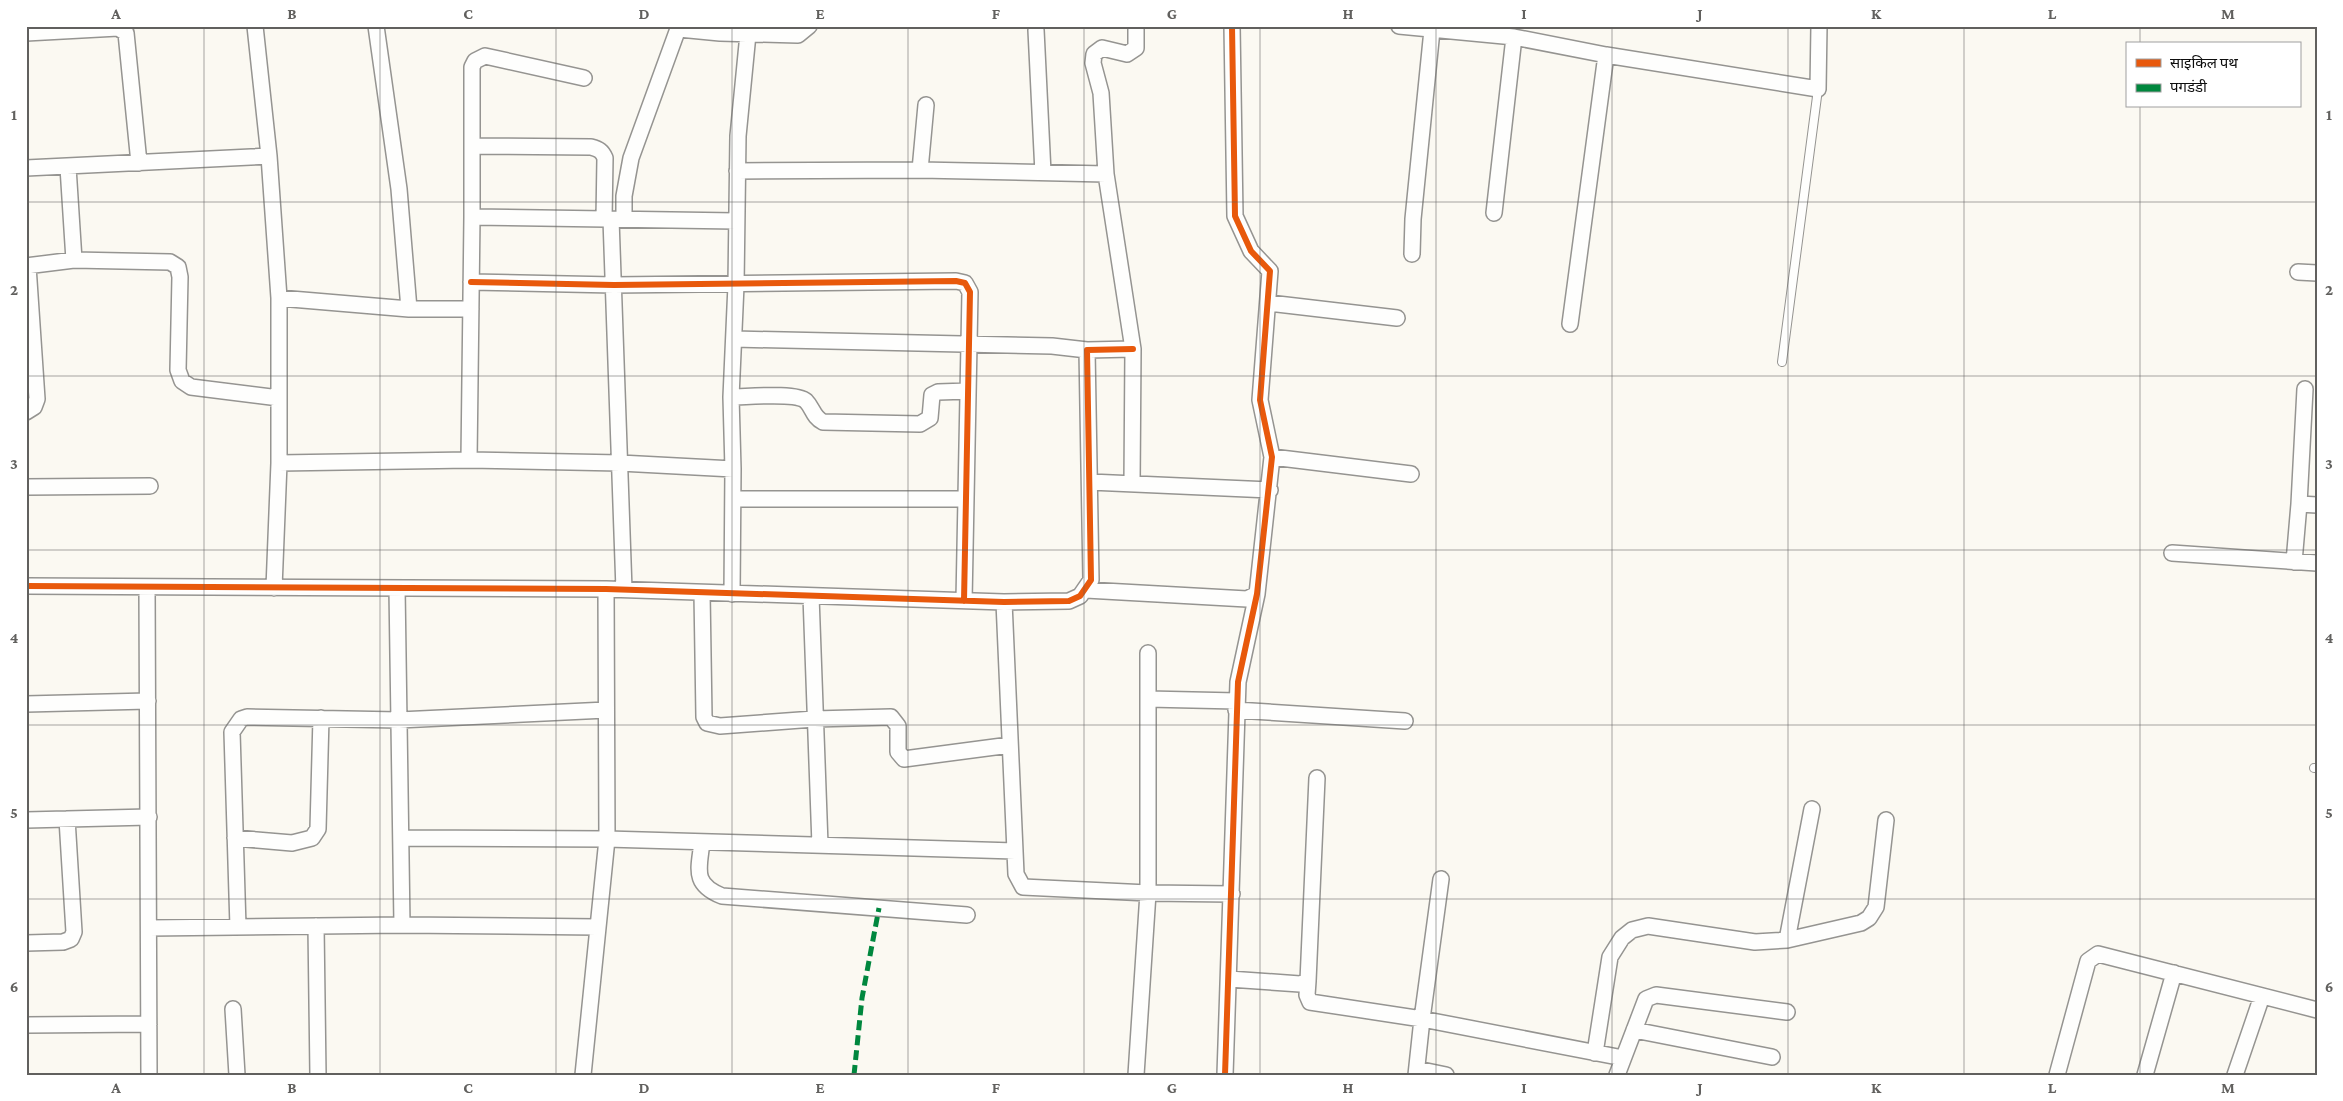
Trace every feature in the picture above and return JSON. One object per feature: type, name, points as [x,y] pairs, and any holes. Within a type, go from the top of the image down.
[{"type":"street","points":[[376,26],[400,189],[409,309]]},
{"type":"street","points":[[613,219],[624,196],[631,158],[679,28],[748,34],[798,34],[808,26]]},
{"type":"street","points":[[1132,484],[1133,349],[1106,174],[1100,93],[1093,63],[1094,54],[1102,48],[1127,54],[1136,48],[1136,26]]},
{"type":"street","points":[[1225,1075],[1238,682],[1258,594],[1272,457],[1260,400],[1270,271],[1251,252],[1235,216],[1232,26]]},
{"type":"street","points":[[1399,26],[1514,37],[1606,55],[1818,90],[1819,26]]},
{"type":"street","points":[[259,27],[279,298],[279,463],[274,588]]},
{"type":"street","points":[[26,33],[118,28],[126,32],[139,163]]},
{"type":"street","points":[[1036,30],[1043,173]]},
{"type":"street","points":[[1412,254],[1413,219],[1432,30]]},
{"type":"street","points":[[732,594],[733,469],[731,397],[736,285],[738,136],[748,34]]},
{"type":"street","points":[[1494,213],[1514,37]]},
{"type":"street","points":[[1570,324],[1606,55]]},
{"type":"street","points":[[469,460],[472,67],[475,61],[485,56],[584,78]]},
{"type":"street","points":[[920,170],[926,105]]},
{"type":"street","points":[[472,146],[592,147],[603,153],[605,158],[613,219],[624,590]]},
{"type":"street","points":[[26,168],[269,156]]},
{"type":"street","points":[[68,166],[74,260]]},
{"type":"street","points":[[737,171],[920,170],[1106,174]]},
{"type":"street","points":[[472,217],[736,221]]},
{"type":"street","points":[[26,412],[34,407],[37,399],[27,266],[74,260],[170,262],[178,267],[180,277],[178,370],[182,381],[191,388],[279,398]]},
{"type":"street","points":[[2298,272],[2317,273]]},
{"type":"street","points":[[471,282],[614,286],[956,281],[965,283],[970,292],[964,601]]},
{"type":"street","points":[[279,298],[409,309],[471,309]]},
{"type":"street","points":[[1269,303],[1397,318]]},
{"type":"street","points":[[734,339],[969,346],[1052,346],[1087,350],[1133,349]]},
{"type":"street","points":[[26,586],[624,590],[1004,602],[1069,601],[1080,596],[1086,590],[1091,580],[1087,350]]},
{"type":"street","points":[[2294,562],[2300,504],[2305,389]]},
{"type":"street","points":[[731,397],[796,396],[807,402],[818,420],[823,422],[920,424],[930,418],[932,395],[938,392],[968,391]]},
{"type":"street","points":[[1272,457],[1411,474]]},
{"type":"street","points":[[279,463],[469,460],[733,469]]},
{"type":"street","points":[[1090,482],[1270,490]]},
{"type":"street","points":[[26,487],[150,486]]},
{"type":"street","points":[[733,499],[966,499]]},
{"type":"street","points":[[2300,504],[2317,505]]},
{"type":"street","points":[[2172,553],[2317,563]]},
{"type":"street","points":[[147,587],[149,1075]]},
{"type":"street","points":[[397,588],[402,926]]},
{"type":"street","points":[[583,1075],[607,839],[606,590]]},
{"type":"street","points":[[1086,590],[1247,599],[1258,594]]},
{"type":"street","points":[[702,593],[704,717],[707,723],[720,726],[814,719],[891,717],[898,726],[898,752],[904,758],[1010,745]]},
{"type":"street","points":[[811,596],[820,846]]},
{"type":"street","points":[[1004,602],[1016,874],[1023,887],[1148,893],[1232,894]]},
{"type":"street","points":[[1136,1075],[1148,893],[1148,653]]},
{"type":"street","points":[[1148,699],[1237,705],[1405,721]]},
{"type":"street","points":[[26,704],[148,701]]},
{"type":"street","points":[[238,927],[232,732],[241,719],[247,717],[399,720],[606,710]]},
{"type":"street","points":[[235,838],[292,843],[312,838],[318,829],[321,718]]},
{"type":"street","points":[[1317,778],[1307,995],[1310,1002],[1422,1019],[1623,1058]]},
{"type":"street","points":[[1787,940],[1812,808]]},
{"type":"street","points":[[26,820],[149,817]]},
{"type":"street","points":[[26,943],[63,942],[70,939],[74,932],[67,819]]},
{"type":"street","points":[[1595,1053],[1610,957],[1622,938],[1632,930],[1648,926],[1755,942],[1787,940],[1861,923],[1869,918],[1876,906],[1886,820]]},
{"type":"street","points":[[401,838],[607,839],[1015,851]]},
{"type":"street","points":[[702,842],[698,873],[703,885],[710,891],[722,896],[966,915]]},
{"type":"street","points":[[1441,879],[1422,1019],[1417,1072],[1446,1075]]},
{"type":"street","points":[[149,928],[316,926],[597,927]]},
{"type":"street","points":[[316,926],[318,1075]]},
{"type":"street","points":[[2057,1075],[2088,961],[2098,954],[2317,1010]]},
{"type":"street","points":[[2145,1075],[2174,973]]},
{"type":"street","points":[[1229,979],[1300,984],[1308,981]]},
{"type":"street","points":[[1617,1075],[1646,999],[1656,995],[1787,1012]]},
{"type":"street","points":[[2235,1075],[2262,996]]},
{"type":"street","points":[[233,1010],[237,1075]]},
{"type":"street","points":[[26,1025],[149,1024]]},
{"type":"street","points":[[1634,1030],[1772,1057]]},
{"type":"lane","points":[[1782,362],[1818,90]]},
{"type":"marked path","points":[[854,1075],[862,998],[879,908]]},
{"type":"cycle path","points":[[1225,1075],[1238,682],[1257,594],[1272,457],[1260,400],[1270,271],[1251,251],[1235,216],[1232,26]]},
{"type":"cycle path","points":[[471,282],[614,285],[956,281],[965,283],[970,292],[964,601]]},
{"type":"cycle path","points":[[26,586],[606,589],[1004,602],[1069,601],[1080,596],[1091,580],[1087,350],[1133,349]]}]
